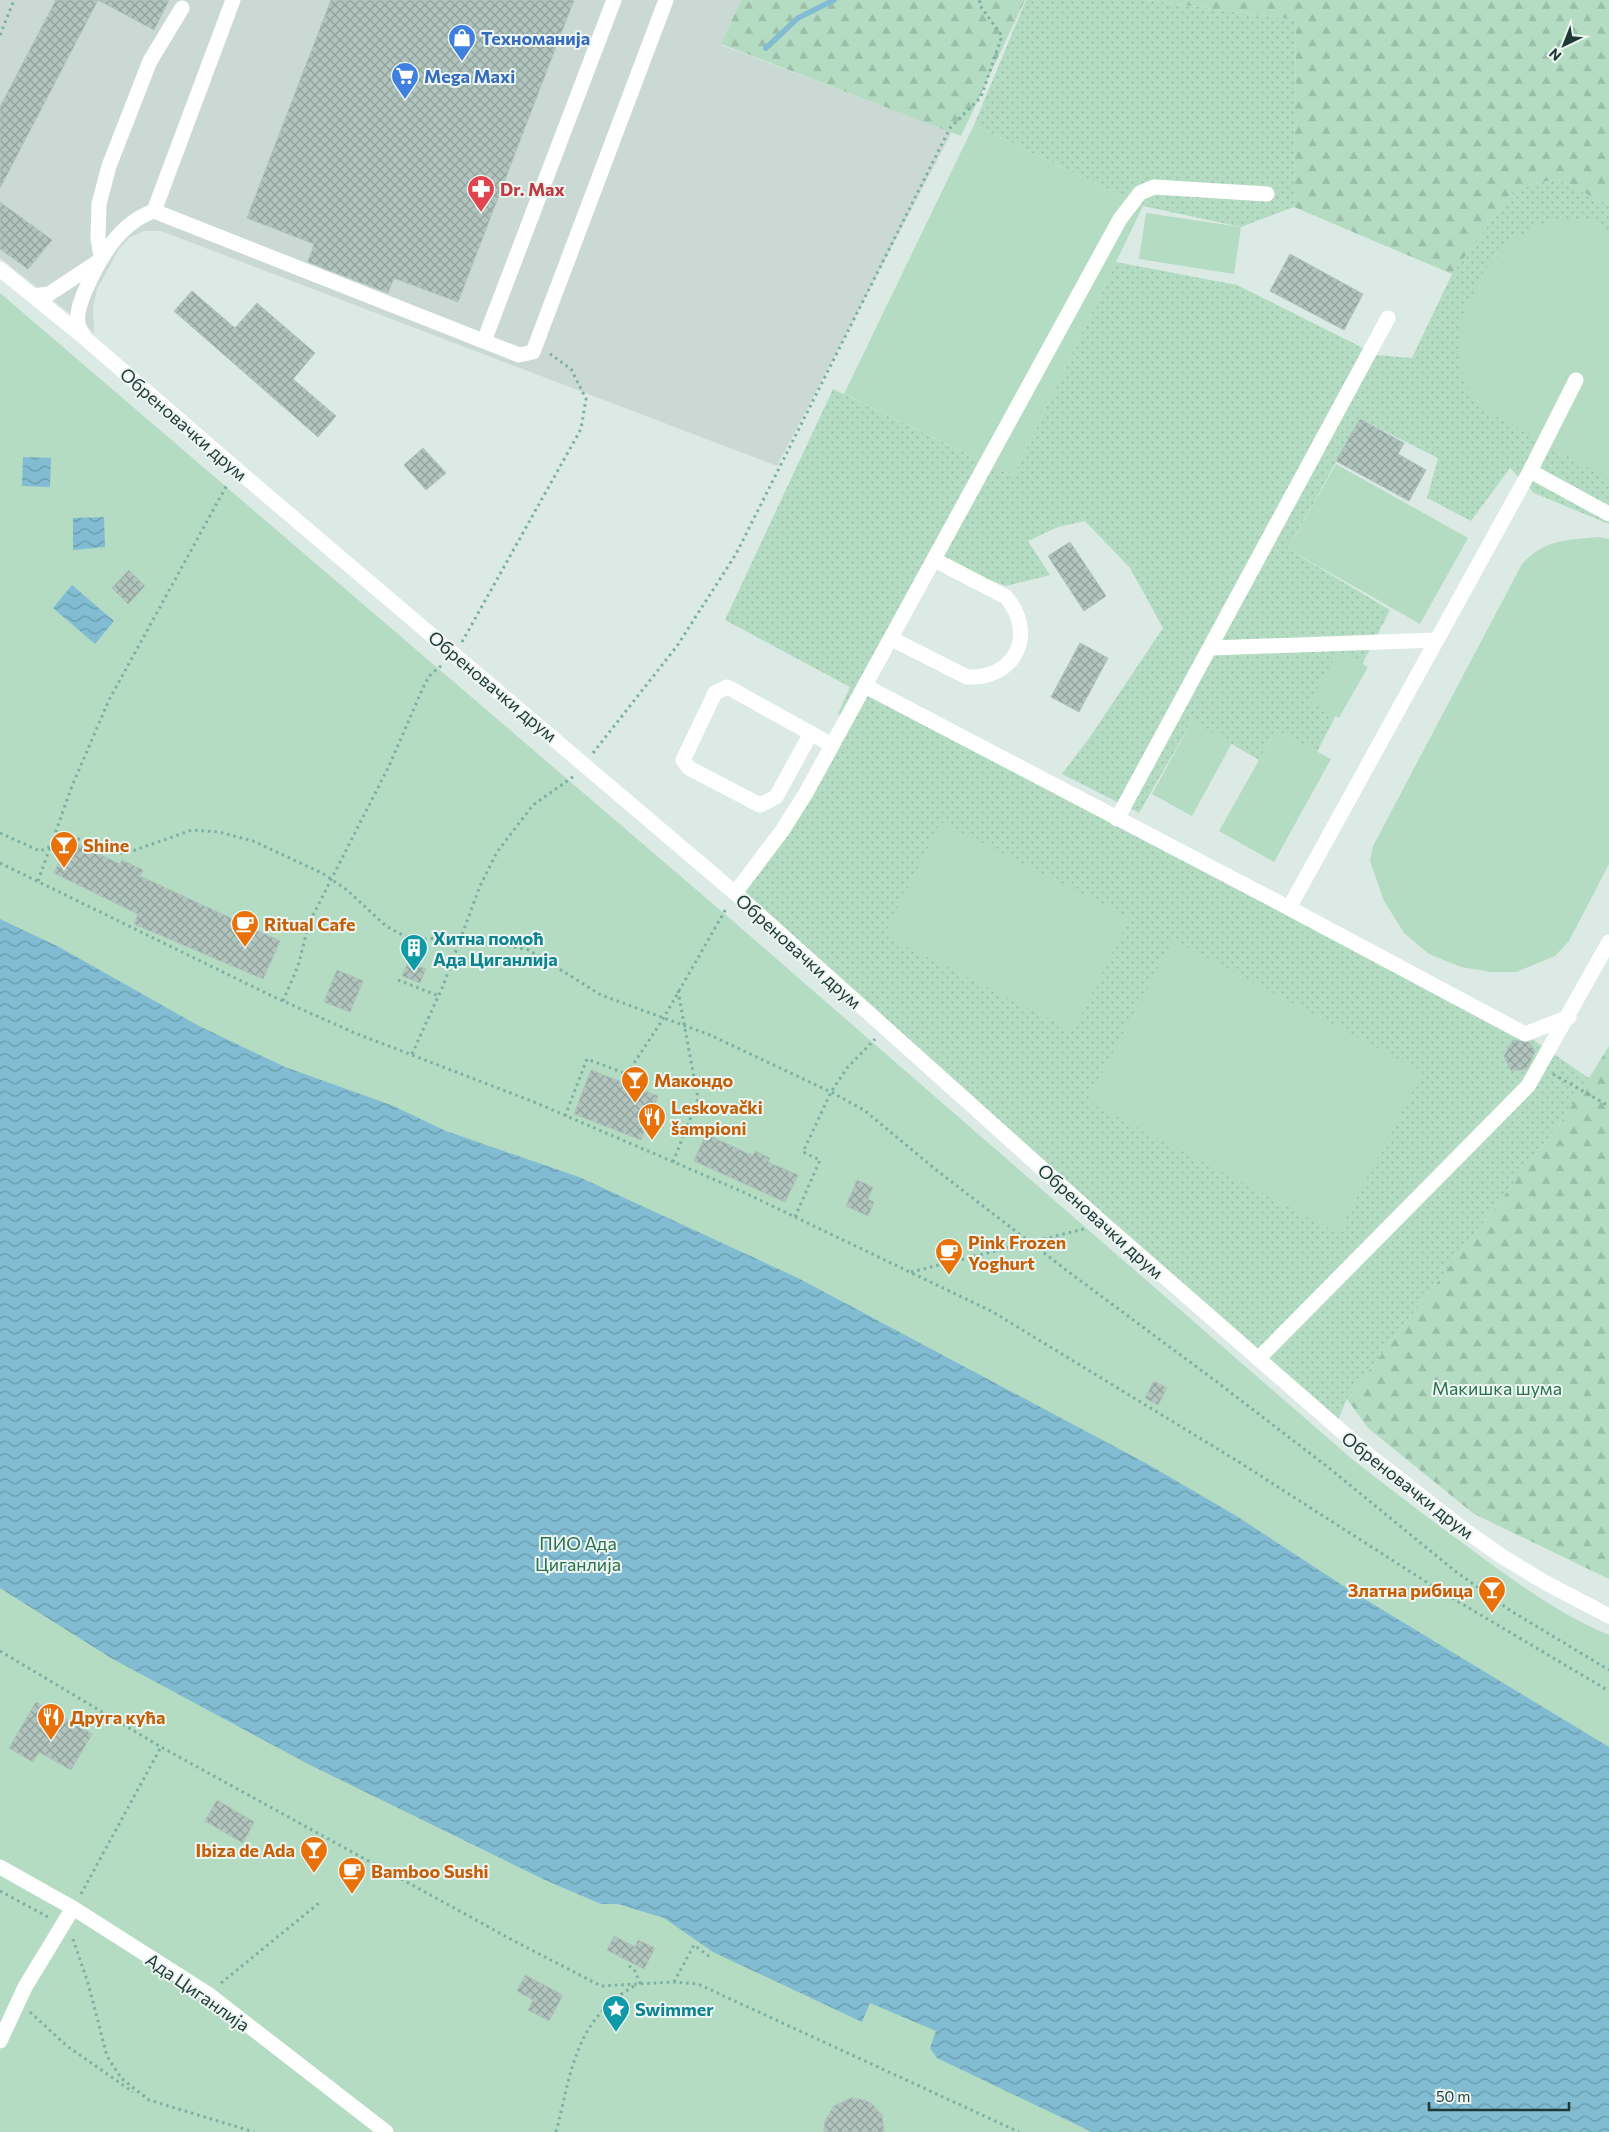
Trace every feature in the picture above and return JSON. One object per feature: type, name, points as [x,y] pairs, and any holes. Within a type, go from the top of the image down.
[{"type":"street","points":[[154,211],[233,0]]},
{"type":"street","points":[[484,341],[614,0]]},
{"type":"street","points":[[34,296],[49,294],[99,259],[130,224],[142,215],[154,211],[519,355],[533,352],[666,0]]},
{"type":"street","points":[[86,339],[78,325],[78,313],[99,259],[99,204],[109,166],[150,61],[182,8]]},
{"type":"street","points":[[735,893],[782,831],[832,745],[892,639],[980,472],[1120,219],[1140,194],[1154,187],[1267,194]]},
{"type":"street","name":"Обреновачки друм","points":[[0,269],[86,339],[236,470],[456,654],[735,893],[1104,1224],[1371,1457],[1463,1529],[1546,1583],[1609,1616]]},
{"type":"street","points":[[1117,819],[1388,318]]},
{"type":"street","points":[[1289,908],[1530,471],[1576,380]]},
{"type":"street","points":[[1530,471],[1609,514]]},
{"type":"street","points":[[892,639],[966,677],[980,678],[993,674],[1004,668],[1013,658],[1019,646],[1021,633],[1020,619],[1014,607],[1006,597],[935,560]]},
{"type":"street","points":[[1211,648],[1437,640]]},
{"type":"street","points":[[865,686],[1525,1034],[1568,1016]]},
{"type":"street","points":[[811,733],[776,797],[760,806],[685,764],[685,756],[700,721],[715,693],[726,687],[811,733],[832,745]]},
{"type":"street","points":[[1258,1360],[1528,1086],[1609,942]]},
{"type":"street","name":"Ада Циганлија","points":[[0,1867],[73,1908],[208,1994],[386,2132]]},
{"type":"street","points":[[0,2041],[16,2006],[73,1908]]},
{"type":"path","points":[[0,35],[14,0]]},
{"type":"path","points":[[412,1054],[439,996],[488,870],[516,825],[533,805],[587,766],[595,747],[677,646],[736,554],[950,128],[982,97],[1002,36],[979,4],[980,0]]},
{"type":"path","points":[[456,654],[581,429],[586,399],[571,369],[537,344]]},
{"type":"path","points":[[38,881],[72,786],[109,700],[236,470]]},
{"type":"path","points":[[283,1001],[298,966],[309,923],[389,766],[406,724],[429,676]]},
{"type":"path","points":[[0,833],[35,850],[44,851],[72,837],[110,851],[125,852],[185,831],[207,830],[252,841],[309,866],[332,880],[386,926],[406,937],[418,940],[461,936],[529,950],[602,995],[710,1035],[831,1092],[864,1110],[935,1169],[1322,1462],[1455,1571],[1511,1611],[1609,1670]]},
{"type":"path","points":[[0,863],[283,1001],[355,1033],[565,1116],[673,1162],[795,1217],[993,1312],[1239,1462],[1442,1592],[1609,1691]]},
{"type":"path","points":[[565,1116],[587,1059],[627,1074],[663,1019],[735,893]]},
{"type":"path","points":[[398,980],[439,996]]},
{"type":"path","points":[[673,1162],[698,1099],[678,992]]},
{"type":"path","points":[[795,1217],[820,1160],[803,1152],[831,1092],[847,1068],[886,1028]]},
{"type":"path","points":[[1540,1067],[1609,1106]]},
{"type":"path","points":[[909,1273],[1104,1224]]},
{"type":"path","points":[[0,1651],[161,1747],[516,1942],[602,1986],[634,1986],[674,1982],[698,1984],[1019,2132]]},
{"type":"path","points":[[73,1908],[161,1747]]},
{"type":"path","points":[[0,1891],[62,1926],[76,1946],[110,2062],[126,2083],[146,2099]]},
{"type":"path","points":[[208,1994],[319,1903]]},
{"type":"path","points":[[674,1982],[694,1945],[710,1957]]},
{"type":"path","points":[[629,1966],[634,1969],[641,1985]]},
{"type":"path","points":[[556,2132],[577,2051],[585,2033],[608,2004],[634,1986]]},
{"type":"path","points":[[16,2006],[34,2015],[67,2046],[96,2068],[146,2099],[254,2132]]},
{"type":"shaded area","points":[[0,0],[741,0],[721,45],[952,132],[777,466],[161,231],[144,231],[130,237],[119,249],[97,289],[93,308],[94,333],[0,258]]},
{"type":"green space","points":[[741,0],[1025,0],[961,136],[721,44]]},
{"type":"green space","points":[[1026,0],[1145,0],[1296,20],[1294,207],[1241,227],[1143,206],[974,125]]},
{"type":"green space","points":[[1145,0],[1609,0],[1609,205],[1556,179],[1515,189],[1452,274],[1294,207],[1296,20]]},
{"type":"green space","points":[[974,125],[1143,206],[1013,476],[844,394]]},
{"type":"green space","points":[[1556,179],[1609,205],[1609,524],[1534,493],[1510,468],[1471,521],[1427,498],[1438,458],[1360,419],[1288,549],[1390,610],[1317,752],[1276,730],[1259,760],[1192,721],[1139,813],[1062,774],[1090,737],[1163,628],[1130,568],[1085,521],[1058,527],[1028,541],[1050,575],[1006,586],[935,560],[865,686],[1525,1034],[1590,1079],[1564,1118],[1347,1399],[1335,1427],[735,893],[846,720],[838,714],[850,687],[725,620],[833,389],[1013,476],[1116,262],[1237,285],[1377,355],[1412,358],[1452,274],[1515,189]]},
{"type":"green space","points":[[1146,213],[1241,227],[1234,274],[1139,259]]},
{"type":"green space","points":[[1553,219],[1589,219],[1609,230],[1609,479],[1472,401],[1459,364],[1461,321],[1483,272],[1516,237]]},
{"type":"green space","name":"ПИО Ада Циганлија","points":[[0,293],[741,928],[1352,1459],[1431,1520],[1526,1589],[1574,1618],[1609,1635],[1609,2132],[0,2132]]},
{"type":"green space","points":[[1336,464],[1468,538],[1420,624],[1288,549]]},
{"type":"green space","points":[[1599,537],[1609,539],[1609,864],[1569,941],[1555,956],[1516,972],[1491,972],[1461,967],[1429,954],[1404,933],[1384,901],[1370,861],[1373,846],[1522,564],[1548,545],[1566,540]]},
{"type":"green space","points":[[1339,651],[1368,667],[1339,718],[1310,702]]},
{"type":"green space","points":[[1192,721],[1232,743],[1192,816],[1152,794]]},
{"type":"green space","points":[[1276,730],[1331,759],[1274,862],[1219,831]]},
{"type":"green space","points":[[941,822],[1130,918],[1073,1031],[884,935]]},
{"type":"green space","points":[[1173,940],[1423,1072],[1338,1233],[1087,1101]]},
{"type":"green space","name":"Макишка шума","points":[[1609,1046],[1609,1579],[1474,1514],[1368,1428],[1347,1399],[1564,1118]]},
{"type":"water","points":[[23,457],[51,458],[50,487],[22,486]]},
{"type":"water","points":[[104,517],[105,547],[73,550],[73,518]]},
{"type":"water","points":[[72,585],[114,621],[95,644],[53,608]]},
{"type":"water","points":[[0,919],[59,947],[199,1026],[285,1067],[391,1105],[446,1131],[579,1177],[798,1278],[1151,1466],[1238,1517],[1348,1589],[1609,1747],[1609,2132],[1092,2132],[937,2058],[930,2048],[936,2031],[870,2003],[862,2022],[713,1952],[664,1918],[618,1904],[601,1904],[545,1880],[310,1765],[111,1658],[0,1588]]},
{"type":"building","points":[[56,0],[98,0],[0,188],[0,107]]},
{"type":"building","points":[[98,0],[169,0],[154,30]]},
{"type":"building","points":[[331,0],[574,0],[458,302],[394,278],[388,293],[308,262],[314,244],[247,218]]},
{"type":"building","points":[[0,202],[52,240],[28,269],[0,249]]},
{"type":"building","points":[[1290,254],[1363,294],[1344,330],[1270,291]]},
{"type":"building","points":[[192,291],[235,328],[257,303],[315,353],[293,379],[336,416],[318,437],[174,311]]},
{"type":"building","points":[[1360,419],[1404,443],[1398,454],[1426,470],[1409,501],[1336,461]]},
{"type":"building","points":[[423,448],[446,473],[426,490],[404,465]]},
{"type":"building","points":[[1070,542],[1106,596],[1084,611],[1048,556]]},
{"type":"building","points":[[129,570],[145,586],[128,604],[112,588]]},
{"type":"building","points":[[1080,643],[1108,658],[1079,712],[1051,697]]},
{"type":"building","points":[[69,840],[120,864],[122,860],[143,870],[140,876],[280,941],[263,979],[134,924],[138,914],[54,873]]},
{"type":"building","name":"Хитна помоћ Ада Циганлија","points":[[408,962],[426,969],[420,983],[402,976]]},
{"type":"building","points":[[337,970],[363,981],[350,1012],[324,1002]]},
{"type":"building","points":[[1513,1040],[1529,1042],[1535,1051],[1527,1069],[1511,1071],[1504,1056]]},
{"type":"building","points":[[591,1070],[658,1096],[641,1140],[574,1114]]},
{"type":"building","points":[[706,1134],[753,1156],[755,1151],[770,1158],[768,1162],[798,1175],[785,1202],[694,1161]]},
{"type":"building","points":[[857,1180],[873,1187],[868,1199],[874,1202],[868,1216],[846,1206]]},
{"type":"building","points":[[1154,1381],[1167,1388],[1158,1405],[1145,1398]]},
{"type":"building","name":"Друга кућа","points":[[36,1702],[92,1734],[71,1770],[39,1752],[33,1762],[9,1748]]},
{"type":"building","points":[[217,1800],[254,1822],[243,1843],[205,1821]]},
{"type":"building","points":[[614,1936],[635,1947],[638,1940],[655,1948],[644,1969],[607,1950]]},
{"type":"building","points":[[525,1975],[563,1995],[549,2021],[528,2010],[533,2000],[517,1991]]},
{"type":"building","points":[[851,2098],[865,2100],[872,2104],[882,2115],[884,2132],[824,2132],[825,2121],[834,2106]]},
{"type":"waterway","points":[[766,48],[798,18],[834,0]]},
{"type":"place","name":"Техноманија","points":[[462,62]]},
{"type":"place","name":"Mega Maxi","points":[[405,100]]},
{"type":"place","name":"Dr. Max","points":[[481,213]]},
{"type":"place","name":"Shine","points":[[64,869]]},
{"type":"place","name":"Ritual Cafe","points":[[245,948]]},
{"type":"place","name":"Хитна помоћ Ада Циганлија","points":[[414,972]]},
{"type":"place","name":"Макондо","points":[[635,1104]]},
{"type":"place","name":"Leskovački šampioni","points":[[652,1141]]},
{"type":"place","name":"Pink Frozen Yoghurt","points":[[949,1276]]},
{"type":"place","name":"Златна рибица","points":[[1492,1614]]},
{"type":"place","name":"Друга кућа","points":[[51,1741]]},
{"type":"place","name":"Ibiza de Ada","points":[[314,1874]]},
{"type":"place","name":"Bamboo Sushi","points":[[352,1895]]},
{"type":"place","name":"Swimmer","points":[[616,2033]]}]
